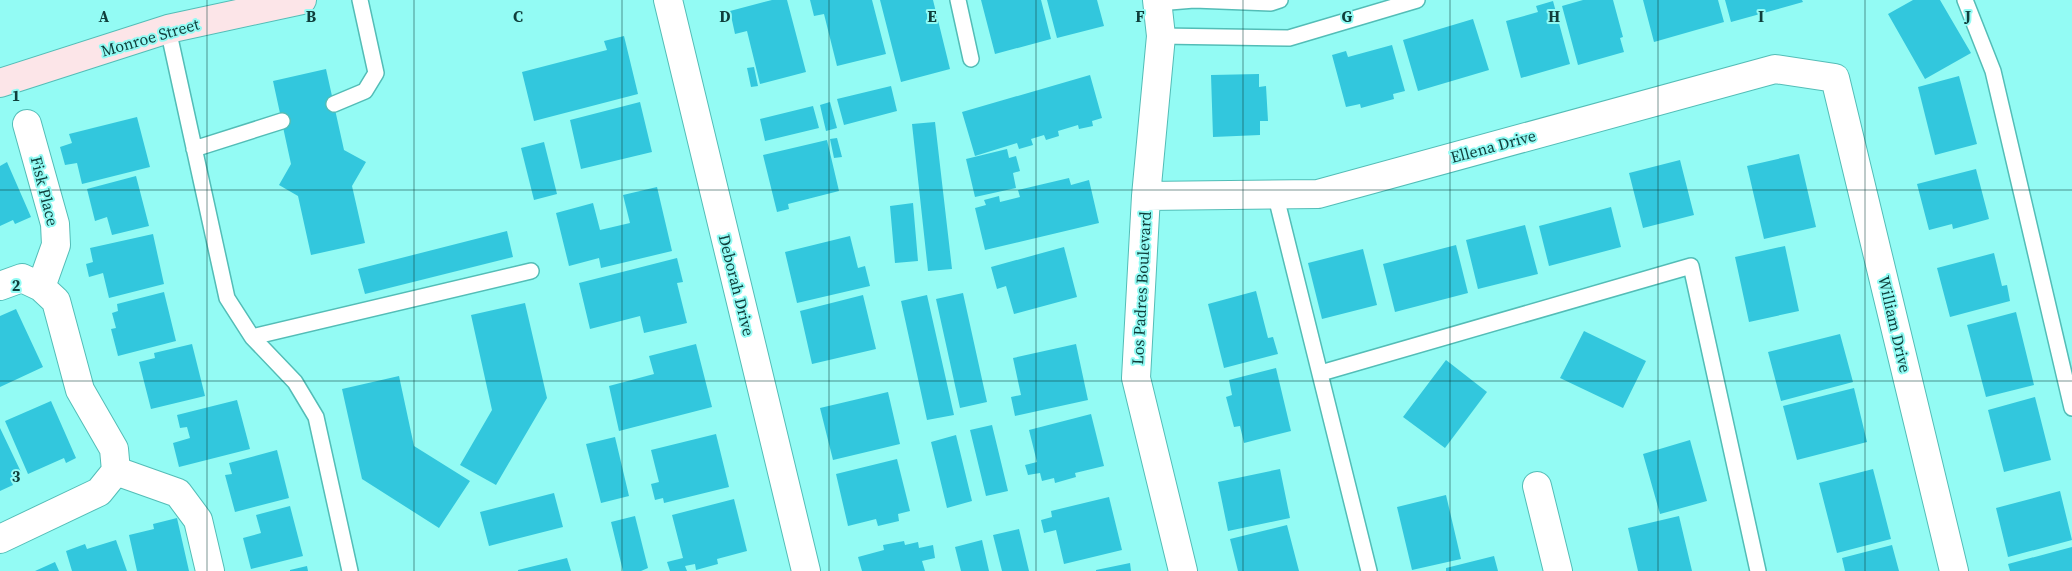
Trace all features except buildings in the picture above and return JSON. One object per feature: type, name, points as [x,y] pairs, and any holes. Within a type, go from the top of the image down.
[{"type":"main road","name":"Monroe Street","points":[[0,83],[168,29],[254,4],[302,0]]},
{"type":"street","name":"Deborah Drive","points":[[668,0],[806,571]]},
{"type":"street","name":"Los Padres Boulevard","points":[[1158,2],[1161,36],[1146,196],[1136,378],[1183,571]]},
{"type":"street","name":"Ellena Drive","points":[[1146,196],[1318,194],[1775,69],[1835,78]]},
{"type":"street","name":"William Drive","points":[[1835,78],[1954,571]]},
{"type":"street","name":"Fisk Place","points":[[27,124],[55,224],[56,245],[41,287]]},
{"type":"street","points":[[0,286],[22,278],[41,287],[56,301],[80,390],[114,449],[116,471],[99,492],[0,539]]},
{"type":"street","points":[[116,471],[178,493],[198,520],[210,571]]},
{"type":"street","points":[[1538,486],[1558,571]]},
{"type":"lane","points":[[334,104],[365,91],[376,73],[360,0]]},
{"type":"lane","points":[[958,0],[971,59]]},
{"type":"lane","points":[[1158,2],[1194,0],[1271,3],[1280,0]]},
{"type":"lane","points":[[1161,36],[1289,38],[1416,0]]},
{"type":"lane","points":[[1965,0],[1994,71],[2072,408]]},
{"type":"lane","points":[[168,29],[227,298],[252,337],[295,382],[316,417],[350,571]]},
{"type":"lane","points":[[194,149],[282,121]]},
{"type":"lane","points":[[1276,193],[1369,571]]},
{"type":"lane","points":[[1321,373],[1690,266],[1758,571]]},
{"type":"lane","points":[[252,337],[530,271]]}]
